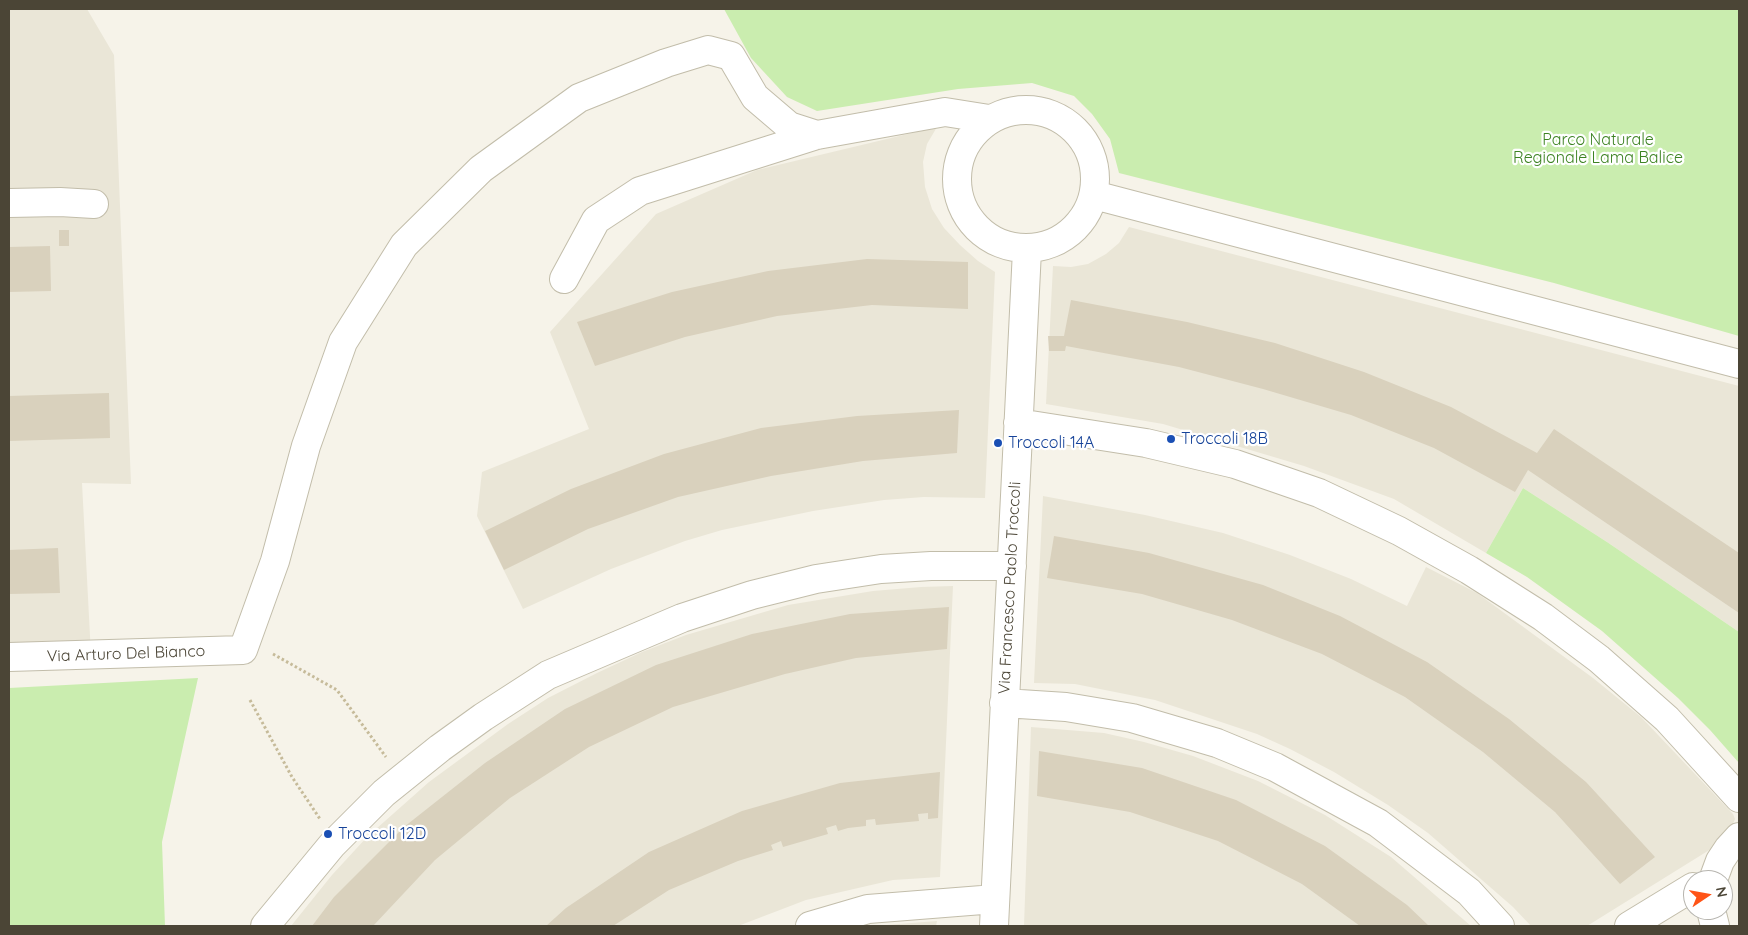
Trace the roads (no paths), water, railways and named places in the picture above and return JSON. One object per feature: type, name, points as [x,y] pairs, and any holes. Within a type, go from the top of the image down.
[{"type":"street","name":"Via Arturo Del Bianco","points":[[9,657],[244,650],[274,561],[306,446],[343,342],[404,245],[481,169],[579,98],[666,62],[708,50],[731,56],[755,98],[789,126],[817,135]]},
{"type":"street","points":[[1034,109],[1057,116],[1075,129],[1089,148],[1095,170],[1094,195],[1087,213],[1074,229],[1057,241],[1027,250],[996,242],[978,230],[965,213],[958,192],[956,171],[962,150],[974,132],[989,119],[1011,110],[1034,109]]},
{"type":"street","points":[[564,279],[596,220],[640,191],[817,135],[945,112],[989,119]]},
{"type":"street","points":[[1094,195],[1739,364]]},
{"type":"street","points":[[9,203],[60,202],[94,204]]},
{"type":"street","name":"Via Francesco Paolo Troccoli","points":[[994,926],[1027,250]]},
{"type":"street","points":[[1018,423],[1146,443],[1235,464],[1319,493],[1399,531],[1469,570],[1543,617],[1600,660],[1667,719],[1739,798]]},
{"type":"street","points":[[265,926],[332,846],[384,793],[440,748],[483,717],[548,675],[682,618],[752,596],[816,579],[881,569],[931,566],[1012,566]]},
{"type":"street","points":[[1004,703],[1066,707],[1132,718],[1217,743],[1275,767],[1378,823],[1469,892],[1500,926]]},
{"type":"street","points":[[1713,870],[1739,837]]},
{"type":"street","points":[[1629,926],[1683,894]]},
{"type":"street","points":[[810,926],[868,909],[995,899]]},
{"type":"place","name":"Troccoli 18B","points":[[1171,439]]},
{"type":"place","name":"Troccoli 14A","points":[[998,443]]},
{"type":"place","name":"Troccoli 12D","points":[[328,834]]},
{"type":"park label","name":"Parco Naturale Regionale Lama Balice","points":[[1598,149]]}]
